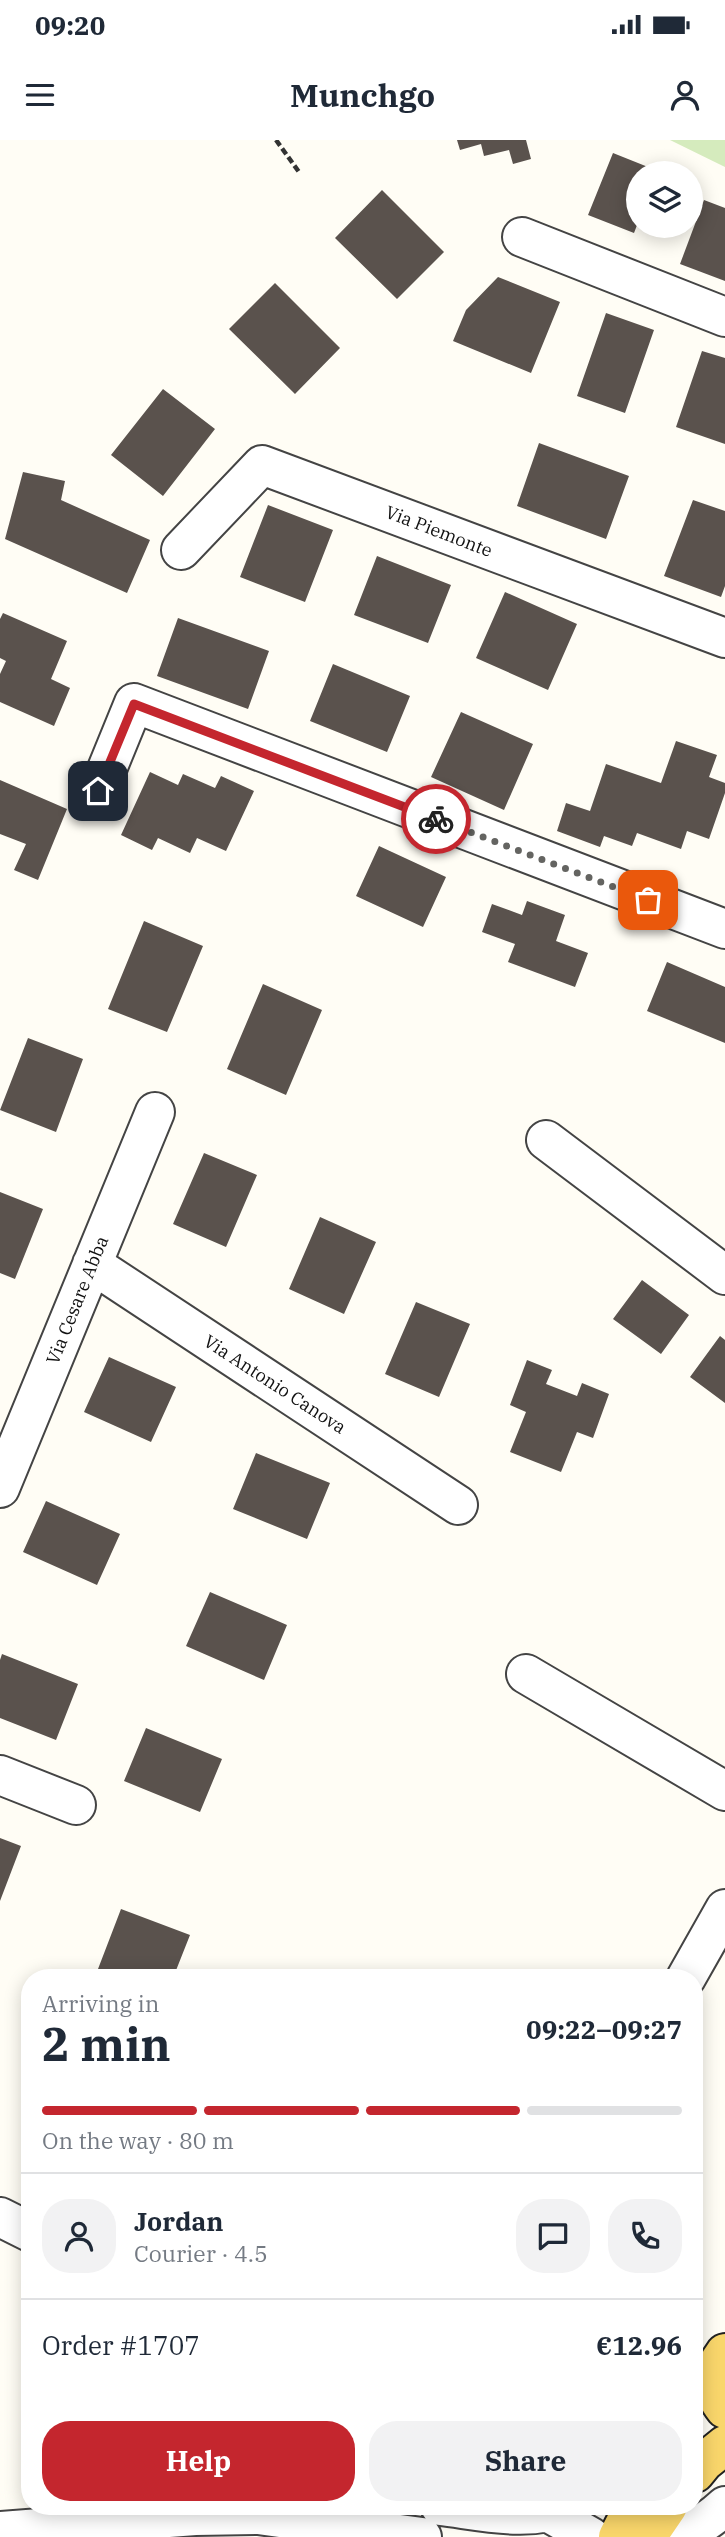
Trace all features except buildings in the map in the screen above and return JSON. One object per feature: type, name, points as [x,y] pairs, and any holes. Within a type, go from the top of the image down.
[{"type":"main road","points":[[717,2365],[714,2386],[719,2402],[725,2409]]},
{"type":"main road","points":[[703,2463],[725,2445]]},
{"type":"street","points":[[522,237],[725,317]]},
{"type":"street","name":"Via Piemonte","points":[[181,550],[262,465],[725,638]]},
{"type":"street","points":[[98,791],[134,704],[725,929]]},
{"type":"street","name":"Via Cesare Abba","points":[[0,1488],[155,1112]]},
{"type":"street","points":[[546,1140],[725,1275]]},
{"type":"street","name":"Via Antonio Canova","points":[[92,1264],[458,1505]]},
{"type":"street","points":[[526,1674],[725,1791]]},
{"type":"street","points":[[0,1775],[76,1805]]},
{"type":"street","points":[[690,1969],[725,1909]]},
{"type":"street","points":[[0,2217],[21,2228]]},
{"type":"street","points":[[644,2523],[673,2533],[707,2523],[725,2505]]},
{"type":"street","points":[[0,2532],[168,2515]]},
{"type":"street","points":[[282,2515],[422,2537]]},
{"type":"street","points":[[566,2515],[591,2537]]},
{"type":"path","points":[[275,140],[299,172]]},
{"type":"green space","points":[[670,140],[725,140],[725,167]]},
{"type":"way so far","points":[[436,819],[648,900]]},
{"type":"route","points":[[98,791],[134,704],[436,819]]}]
